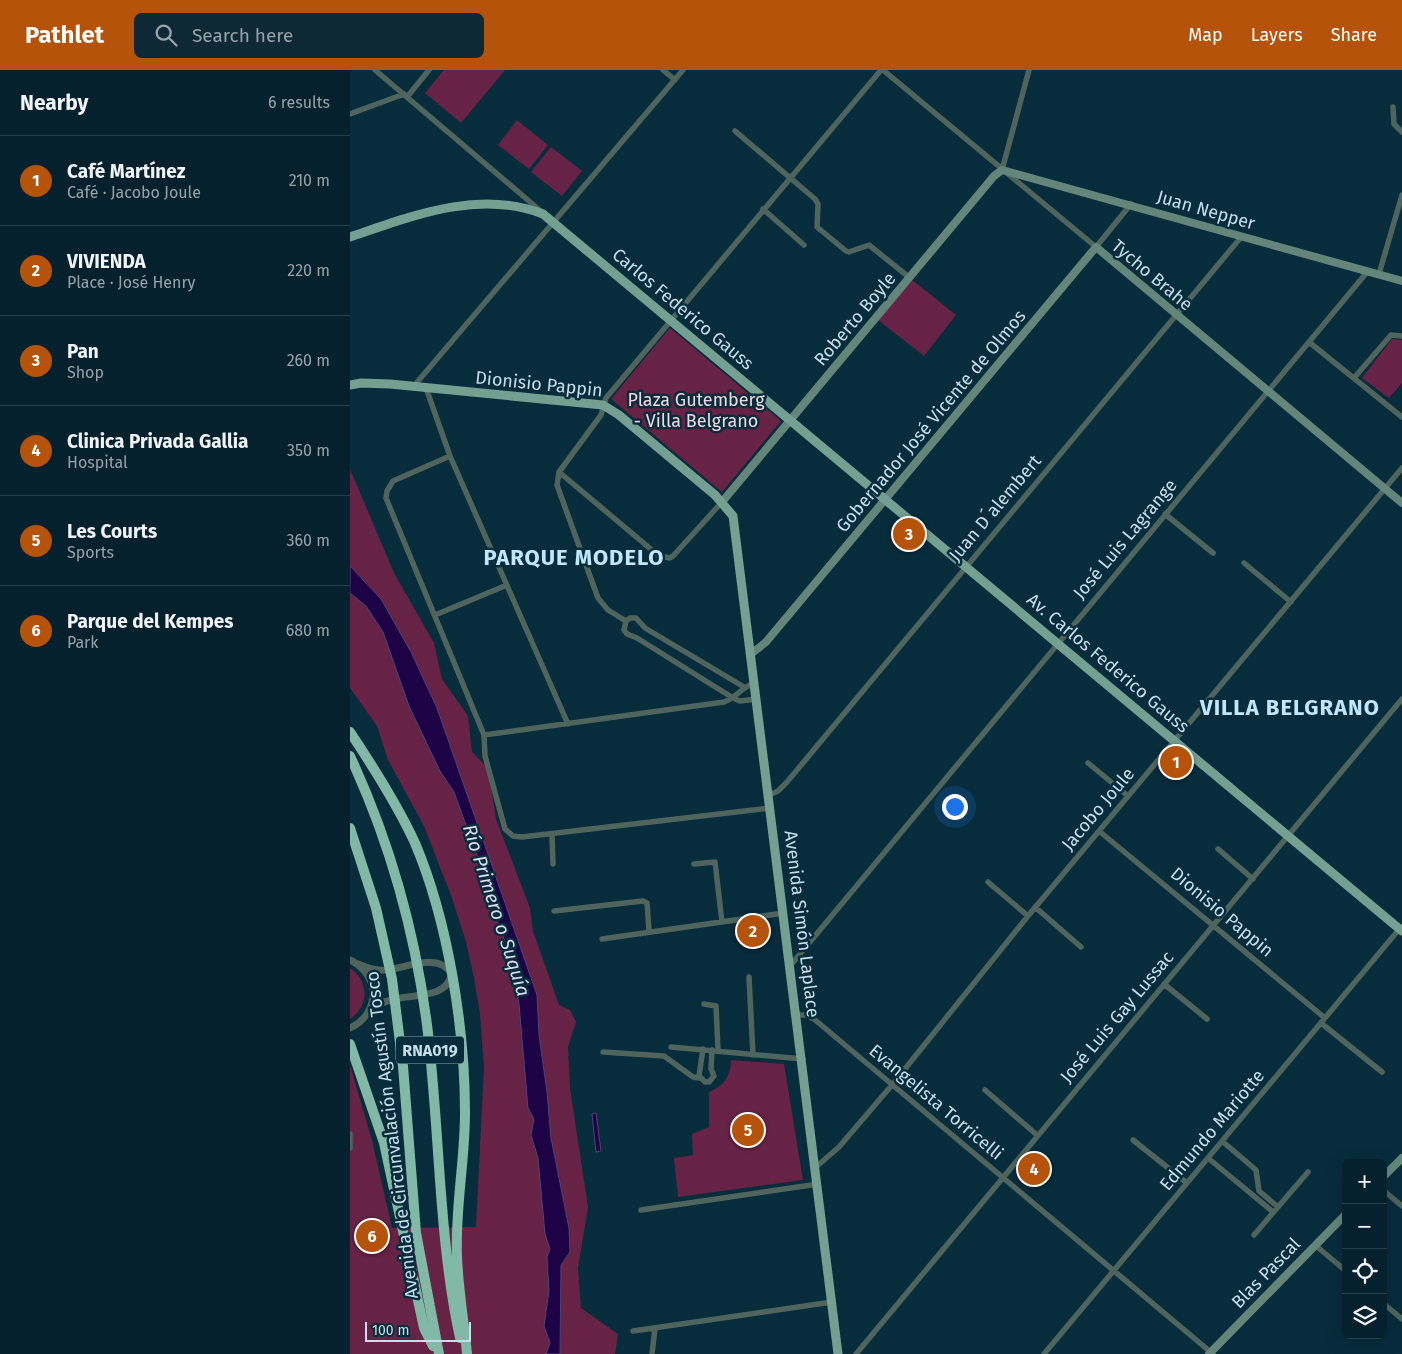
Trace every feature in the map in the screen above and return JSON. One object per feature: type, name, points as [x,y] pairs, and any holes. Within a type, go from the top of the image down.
[{"type":"highway","points":[[350,732],[388,791],[408,830],[425,870],[438,915],[451,974],[464,1078],[465,1121],[457,1256],[466,1354]]},
{"type":"highway","name":"RNA019","points":[[350,756],[387,848],[404,904],[415,952],[429,1042],[448,1270],[466,1354]]},
{"type":"highway","name":"Avenida de Circunvalación Agustín Tosco","points":[[350,828],[376,908],[392,980],[403,1066],[416,1233],[438,1354]]},
{"type":"highway","points":[[350,1044],[369,1094],[389,1163],[424,1328],[438,1354]]},
{"type":"main road","name":"Juan Nepper","points":[[1002,170],[1131,204],[1402,281]]},
{"type":"main road","name":"Roberto Boyle","points":[[722,502],[994,176],[1002,170]]},
{"type":"main road","points":[[350,237],[466,204],[489,203],[519,207],[550,219]]},
{"type":"main road","name":"Carlos Federico Gauss","points":[[550,219],[670,321],[885,498]]},
{"type":"main road","name":"Tycho Brahe","points":[[1096,247],[1402,503]]},
{"type":"main road","name":"Gobernador José Vicente de Olmos","points":[[751,654],[766,642],[1096,247]]},
{"type":"main road","name":"Dionisio Pappin","points":[[350,385],[361,383],[426,388],[603,405],[619,415],[722,502]]},
{"type":"main road","name":"Av. Carlos Federico Gauss","points":[[885,498],[1401,928]]},
{"type":"main road","name":"Avenida Simón Laplace","points":[[722,502],[729,509],[734,519],[803,1059],[838,1354]]},
{"type":"main road","points":[[1387,1173],[1402,1158]]},
{"type":"main road","name":"Blas Pascal","points":[[1211,1353],[1342,1218]]},
{"type":"street","name":"Carlos Federico Gauss","points":[[375,70],[550,219]]},
{"type":"street","points":[[350,114],[405,96],[429,70]]},
{"type":"street","points":[[663,70],[675,80]]},
{"type":"street","points":[[413,387],[550,219],[683,70]]},
{"type":"street","points":[[626,621],[608,610],[598,598],[556,482],[559,472],[601,414],[606,398],[790,177],[882,70]]},
{"type":"street","name":"Tycho Brahe","points":[[882,70],[1096,247]]},
{"type":"street","name":"Roberto Boyle","points":[[1002,170],[1029,70]]},
{"type":"street","points":[[1393,107],[1394,124],[1402,132]]},
{"type":"street","points":[[736,131],[815,199],[818,204],[816,223],[824,233],[849,252],[869,245],[910,278]]},
{"type":"street","points":[[519,191],[524,199],[519,207]]},
{"type":"street","points":[[1379,274],[1402,195]]},
{"type":"street","name":"Gobernador José Vicente de Olmos","points":[[1096,247],[1131,204]]},
{"type":"street","points":[[763,210],[804,245]]},
{"type":"street","name":"Juan D´alembert","points":[[769,794],[778,790],[787,782],[1242,236]]},
{"type":"street","name":"José Luis Lagrange","points":[[790,966],[1368,271]]},
{"type":"street","points":[[1354,378],[1391,335],[1400,335]]},
{"type":"street","points":[[1309,342],[1402,417]]},
{"type":"street","points":[[426,388],[450,456],[568,724]]},
{"type":"street","points":[[450,456],[393,481],[387,491],[386,498],[435,615],[462,686],[484,735],[485,756],[506,829],[513,836],[552,834],[770,808]]},
{"type":"street","name":"Jacobo Joule","points":[[816,1168],[840,1147],[892,1085],[1035,907],[1402,468]]},
{"type":"street","points":[[559,472],[573,485]]},
{"type":"street","points":[[560,494],[563,485],[573,485]]},
{"type":"street","name":"Roberto Boyle","points":[[573,485],[659,556],[670,558],[722,502]]},
{"type":"street","points":[[1166,514],[1213,553]]},
{"type":"street","points":[[1244,563],[1291,602]]},
{"type":"street","points":[[435,615],[507,585]]},
{"type":"street","points":[[744,687],[645,628],[636,618],[630,618],[626,621],[624,630],[627,634],[637,638],[733,698],[740,701],[756,699]]},
{"type":"street","points":[[484,735],[724,702],[733,698],[744,687],[754,683]]},
{"type":"street","name":"José Luis Gay Lussac","points":[[856,1354],[1402,699]]},
{"type":"street","points":[[1088,763],[1128,796]]},
{"type":"street","name":"Dionisio Pappin","points":[[1099,831],[1214,926],[1382,1072]]},
{"type":"street","points":[[552,834],[553,864]]},
{"type":"street","points":[[1218,849],[1253,879]]},
{"type":"street","points":[[694,864],[715,862],[722,922]]},
{"type":"street","points":[[988,882],[1028,916]]},
{"type":"street","points":[[554,911],[643,901],[647,903],[649,932]]},
{"type":"street","points":[[1035,907],[1081,946]]},
{"type":"street","points":[[602,939],[784,913]]},
{"type":"street","name":"Edmundo Mariotte","points":[[1044,1354],[1401,928]]},
{"type":"street","points":[[350,1028],[384,1002],[440,991],[447,985],[451,974],[443,964],[434,962],[385,970],[372,970],[353,961]]},
{"type":"street","points":[[353,961],[367,973],[374,989],[373,1001],[368,1014]]},
{"type":"street","points":[[749,977],[752,1055]]},
{"type":"street","points":[[1164,984],[1207,1019]]},
{"type":"street","points":[[603,1052],[664,1056],[693,1077],[705,1082],[713,1078],[716,1006],[704,1004]]},
{"type":"street","name":"Evangelista Torricelli","points":[[797,1015],[806,1015],[814,1019],[1211,1353]]},
{"type":"street","points":[[671,1047],[803,1059]]},
{"type":"street","points":[[699,1078],[703,1049]]},
{"type":"street","points":[[985,1090],[1037,1136]]},
{"type":"street","points":[[350,1134],[350,1148]]},
{"type":"street","points":[[1134,1140],[1187,1183]]},
{"type":"street","points":[[1222,1141],[1256,1170],[1260,1191],[1278,1206]]},
{"type":"street","points":[[1208,1158],[1273,1212]]},
{"type":"street","points":[[1254,1235],[1308,1172]]},
{"type":"street","points":[[641,1210],[818,1184]]},
{"type":"street","points":[[1255,1197],[1260,1191]]},
{"type":"street","points":[[1387,1193],[1402,1206]]},
{"type":"street","points":[[1314,1245],[1342,1268]]},
{"type":"street","points":[[633,1331],[832,1302]]},
{"type":"street","points":[[1387,1306],[1402,1318]]},
{"type":"street","points":[[652,1354],[655,1328]]},
{"type":"green space","points":[[444,70],[505,70],[461,123],[425,93]]},
{"type":"green space","points":[[517,120],[548,145],[529,169],[498,145]]},
{"type":"green space","points":[[551,147],[582,171],[562,196],[531,172]]},
{"type":"green space","points":[[911,279],[956,315],[924,356],[878,320]]},
{"type":"green space","name":"Plaza Gutemberg - Villa Belgrano","points":[[670,328],[781,421],[722,492],[611,399]]},
{"type":"green space","points":[[1392,339],[1402,340],[1402,383],[1389,398],[1362,378]]},
{"type":"green space","points":[[350,469],[394,573],[434,643],[442,679],[468,716],[472,752],[488,768],[496,819],[530,908],[533,931],[559,1005],[570,1010],[576,1022],[568,1047],[570,1088],[588,1207],[578,1268],[581,1308],[618,1334],[615,1354],[560,1354],[561,1265],[570,1252],[569,1228],[551,1138],[539,1035],[537,995],[437,708],[411,652],[381,599],[350,566]]},
{"type":"green space","points":[[350,593],[366,606],[383,632],[409,706],[440,771],[454,792],[482,869],[490,901],[512,960],[512,973],[519,1004],[528,1108],[534,1119],[531,1135],[538,1158],[545,1234],[550,1249],[547,1257],[549,1290],[544,1326],[550,1343],[546,1354],[350,1354],[350,1065],[372,1140],[392,1228],[476,1227],[484,1067],[480,1014],[474,978],[466,942],[452,898],[424,826],[388,760],[377,726],[350,688]]},
{"type":"green space","points":[[350,968],[361,980],[365,993],[364,1001],[357,1014],[350,1019]]},
{"type":"green space","points":[[731,1060],[784,1064],[803,1180],[678,1197],[674,1158],[693,1155],[692,1134],[709,1127],[709,1092],[726,1080]]},
{"type":"water","name":"Río Primero o Suquía","points":[[350,566],[381,599],[411,652],[437,708],[537,995],[539,1035],[551,1138],[569,1228],[570,1252],[561,1265],[560,1354],[546,1354],[550,1343],[544,1326],[549,1290],[547,1257],[550,1249],[545,1234],[538,1158],[531,1135],[534,1119],[528,1108],[519,1004],[512,973],[512,960],[490,901],[482,869],[454,792],[440,771],[409,706],[383,632],[366,606],[350,593]]},
{"type":"water","points":[[596,1113],[601,1151],[596,1152],[592,1114]]},
{"type":"place","name":"Pan","points":[[909,534]]},
{"type":"place","name":"Café Martínez","points":[[1176,762]]},
{"type":"place","name":"VIVIENDA","points":[[753,931]]},
{"type":"place","name":"Les Courts","points":[[748,1130]]},
{"type":"place","name":"Clinica Privada Gallia","points":[[1034,1169]]},
{"type":"place","name":"Parque del Kempes","points":[[372,1236]]},
{"type":"district","name":"PARQUE MODELO","points":[[574,557]]},
{"type":"district","name":"VILLA BELGRANO","points":[[1290,707]]}]
